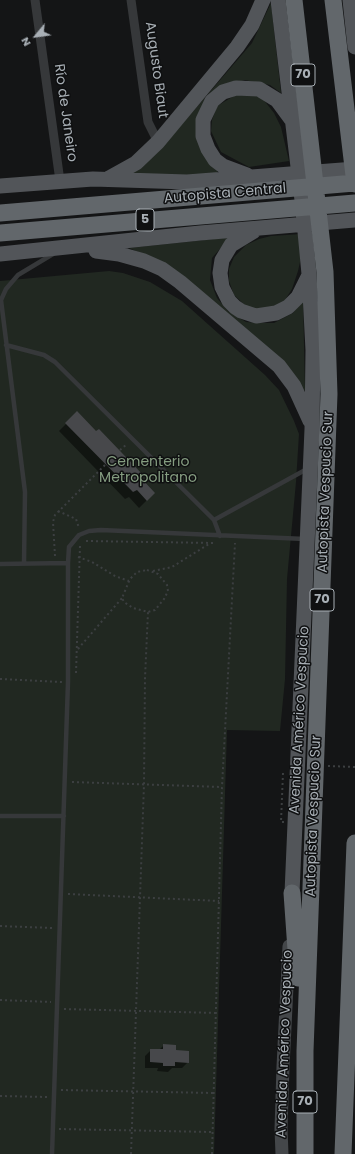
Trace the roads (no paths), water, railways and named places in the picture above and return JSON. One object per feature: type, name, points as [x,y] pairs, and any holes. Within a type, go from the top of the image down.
[{"type":"highway","name":"Autopista Vespucio Sur","points":[[294,0],[322,245],[327,313],[329,380],[305,1051],[305,1154]]},
{"type":"highway","points":[[333,0],[355,184]]},
{"type":"highway","name":"Autopista Central","points":[[0,213],[287,182],[355,184]]},
{"type":"highway","name":"Autopista Central","points":[[0,232],[355,203]]},
{"type":"highway","points":[[343,1154],[355,843]]},
{"type":"highway","points":[[292,893],[305,1051]]},
{"type":"highway","points":[[351,940],[355,915]]},
{"type":"main road","points":[[108,179],[136,163],[158,142],[237,47],[252,25],[263,0]]},
{"type":"main road","name":"Avenida Américo Vespucio","points":[[278,0],[302,200],[309,274],[313,350],[311,467],[281,1129],[282,1154]]},
{"type":"main road","points":[[350,0],[355,47]]},
{"type":"main road","points":[[292,121],[281,104],[273,96],[252,88],[230,90],[218,96],[208,107],[203,120],[202,128],[205,143],[211,155],[219,163],[232,170],[258,177],[287,182],[355,169]]},
{"type":"main road","points":[[0,186],[108,179],[187,182],[258,177]]},
{"type":"main road","points":[[0,254],[355,220]]},
{"type":"main road","points":[[261,228],[235,242],[227,250],[222,260],[220,273],[222,287],[229,301],[235,307],[241,311],[256,316],[276,313],[288,307],[298,297],[309,274]]},
{"type":"main road","points":[[61,249],[119,254],[152,264],[171,275],[279,366],[300,396],[312,429]]},
{"type":"main road","points":[[275,1154],[281,1129]]},
{"type":"street","name":"Río de Janeiro","points":[[35,0],[60,181]]},
{"type":"street","name":"Augusto Biaut","points":[[131,0],[148,122],[158,142]]},
{"type":"lane","points":[[24,563],[25,492],[1,304],[6,289],[21,273],[61,249]]},
{"type":"lane","points":[[6,345],[39,353],[50,358],[214,520],[220,536]]},
{"type":"lane","points":[[214,520],[311,467]]},
{"type":"lane","points":[[52,1154],[68,682],[68,563],[70,547],[79,535],[88,531],[101,530],[308,539]]},
{"type":"lane","points":[[0,564],[68,563]]},
{"type":"lane","points":[[0,816],[64,816]]},
{"type":"park label","name":"Cementerio Metropolitano","points":[[148,470]]}]
